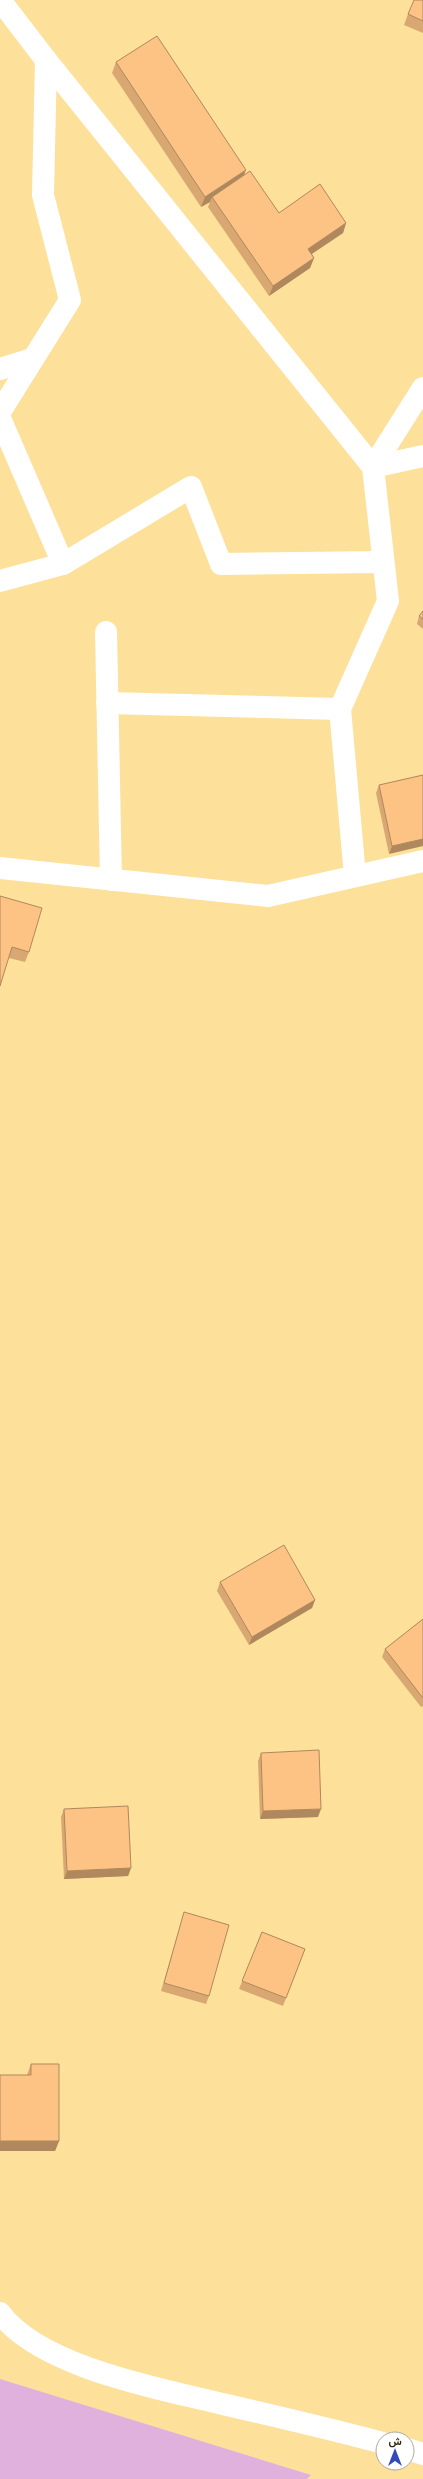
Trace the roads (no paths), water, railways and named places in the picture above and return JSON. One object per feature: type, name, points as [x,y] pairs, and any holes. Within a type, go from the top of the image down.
[{"type":"street","points":[[0,0],[46,60],[373,467],[388,602],[340,709],[355,876]]},
{"type":"street","points":[[0,412],[70,300],[43,195],[46,60]]},
{"type":"street","points":[[0,369],[32,360]]},
{"type":"street","points":[[373,467],[423,388]]},
{"type":"street","points":[[0,418],[63,564]]},
{"type":"street","points":[[373,467],[423,456]]},
{"type":"street","points":[[0,581],[63,564],[191,487],[221,564],[383,562]]},
{"type":"street","points":[[106,632],[110,880]]},
{"type":"street","points":[[107,703],[340,709]]},
{"type":"street","points":[[0,868],[268,896],[423,861]]},
{"type":"street","points":[[0,2313],[24,2335],[48,2351],[100,2372],[375,2441]]}]
